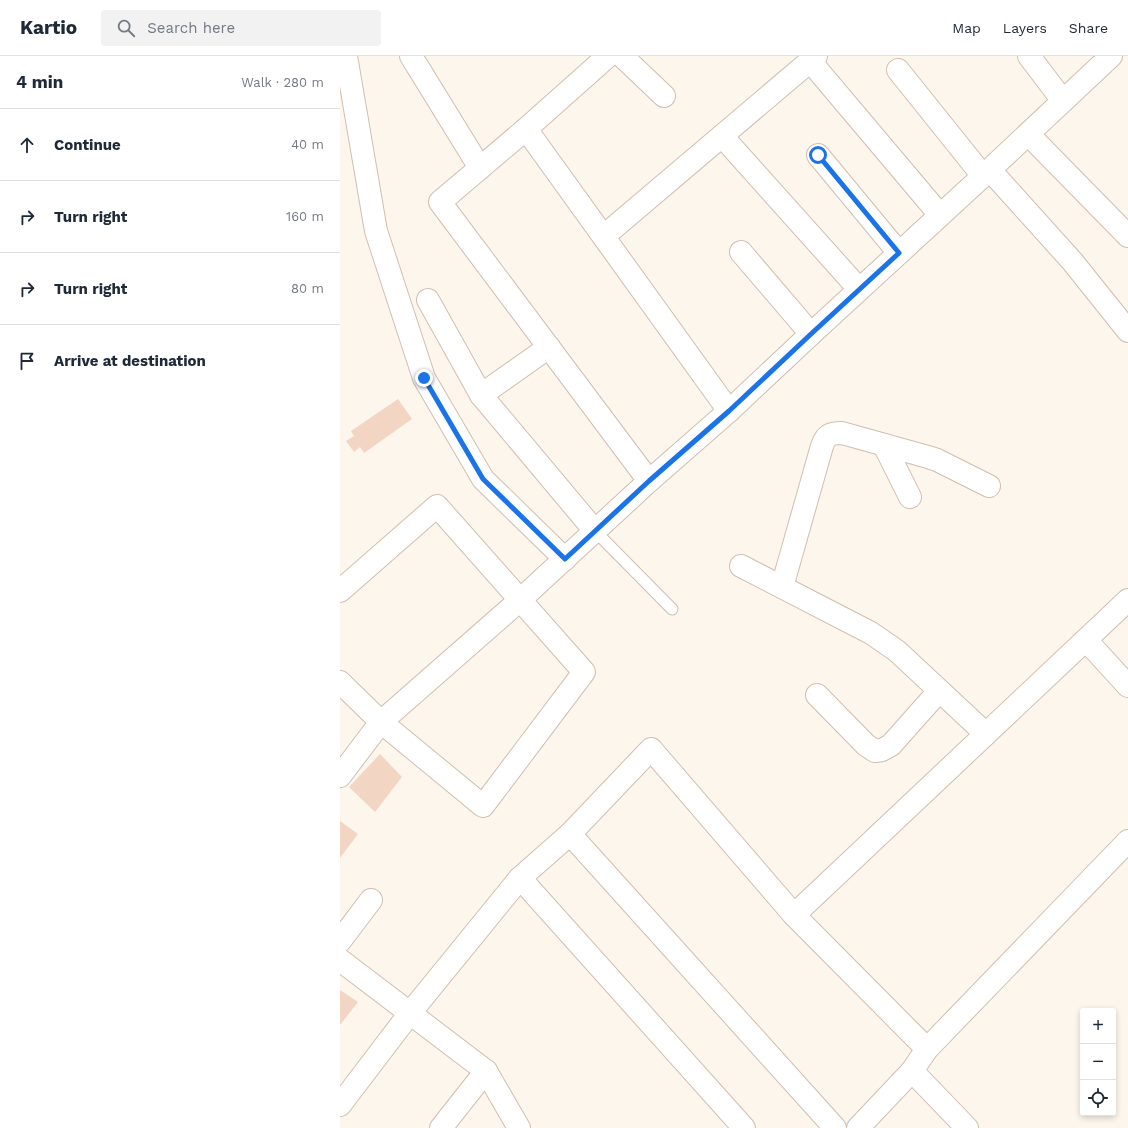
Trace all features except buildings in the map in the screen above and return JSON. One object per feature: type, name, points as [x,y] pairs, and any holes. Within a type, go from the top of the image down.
[{"type":"street","points":[[346,56],[376,231],[424,378],[483,479],[565,559]]},
{"type":"street","points":[[411,56],[480,168]]},
{"type":"street","points":[[608,56],[526,129],[440,202],[649,481]]},
{"type":"street","points":[[622,56],[664,96]]},
{"type":"street","points":[[1029,56],[1063,101]]},
{"type":"street","points":[[340,776],[381,722],[520,600],[649,481],[729,411],[1111,56]]},
{"type":"street","points":[[604,236],[813,59],[940,215]]},
{"type":"street","points":[[898,70],[986,173],[1072,261],[1128,331]]},
{"type":"street","points":[[526,129],[729,411]]},
{"type":"street","points":[[1028,134],[1128,236]]},
{"type":"street","points":[[722,136],[859,289]]},
{"type":"street","points":[[818,155],[899,253]]},
{"type":"street","points":[[741,252],[811,334]]},
{"type":"street","points":[[428,300],[481,395],[595,531]]},
{"type":"street","points":[[481,395],[549,347]]},
{"type":"street","points":[[782,587],[822,446],[825,439],[832,433],[842,433],[937,460],[989,486]]},
{"type":"street","points":[[884,445],[910,497]]},
{"type":"street","points":[[340,591],[437,506],[584,672],[483,806],[381,722],[340,682]]},
{"type":"street","points":[[741,566],[871,633],[897,651],[986,734]]},
{"type":"street","points":[[794,915],[1128,600]]},
{"type":"street","points":[[1086,640],[1128,686]]},
{"type":"street","points":[[817,695],[866,745],[875,751],[882,750],[891,745],[940,691]]},
{"type":"street","points":[[340,1105],[410,1013],[520,878],[570,834],[651,749],[794,915],[928,1050]]},
{"type":"street","points":[[570,834],[835,1128]]},
{"type":"street","points":[[858,1128],[912,1071],[928,1050],[1128,841]]},
{"type":"street","points":[[520,878],[744,1128]]},
{"type":"street","points":[[340,941],[371,900]]},
{"type":"street","points":[[340,960],[486,1072],[519,1128]]},
{"type":"street","points":[[912,1071],[967,1128]]},
{"type":"street","points":[[441,1128],[486,1072]]},
{"type":"lane","points":[[595,531],[672,609]]},
{"type":"route","points":[[424,378],[483,479],[565,559],[649,481],[729,411],[899,253],[818,155]]}]
